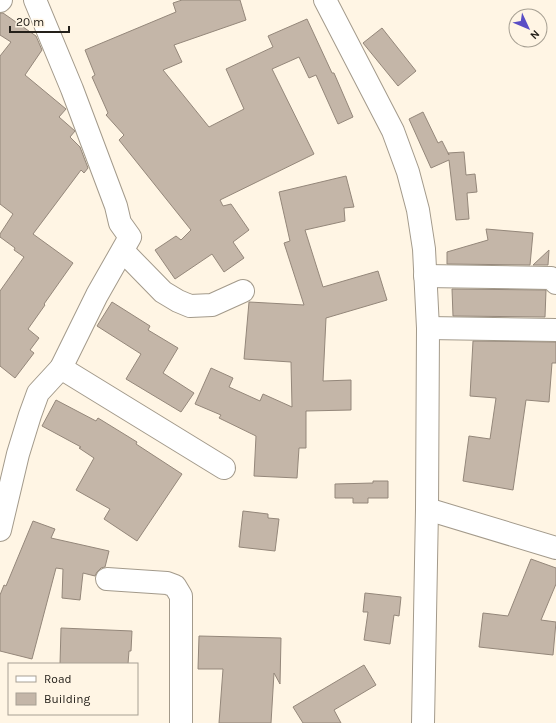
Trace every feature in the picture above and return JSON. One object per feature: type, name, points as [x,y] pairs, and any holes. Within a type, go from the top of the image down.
[{"type":"street","points":[[0,530],[18,454],[38,393],[61,368],[97,295],[130,237],[120,223],[116,206],[80,111],[35,0]]},
{"type":"street","points":[[325,0],[393,131],[408,172],[418,210],[424,249],[428,328],[427,509],[423,723]]},
{"type":"street","points":[[123,251],[163,292],[190,306],[212,305],[243,291]]},
{"type":"street","points":[[425,276],[551,278],[556,283]]},
{"type":"street","points":[[428,328],[556,330]]},
{"type":"street","points":[[61,368],[224,468]]},
{"type":"street","points":[[427,509],[556,548]]},
{"type":"street","points":[[106,579],[167,583],[175,586],[181,596],[181,723]]},
{"type":"building","points":[[182,0],[240,0],[246,20],[174,45],[182,62],[163,70],[209,127],[244,109],[226,69],[273,47],[268,36],[307,19],[332,73],[334,73],[353,117],[338,124],[316,75],[309,78],[299,57],[272,69],[314,154],[220,200],[223,206],[231,204],[249,230],[233,242],[244,258],[224,272],[212,254],[175,279],[155,250],[176,236],[181,240],[191,230],[119,140],[124,135],[106,115],[108,113],[92,77],[95,75],[85,50],[176,12],[173,3]]},
{"type":"building","points":[[0,13],[3,13],[36,36],[42,50],[25,75],[66,109],[59,117],[75,131],[70,137],[80,147],[88,168],[84,173],[81,170],[33,234],[73,263],[28,329],[39,338],[30,350],[34,353],[15,378],[0,366],[0,291],[24,257],[0,237],[0,234],[13,214],[0,204],[0,56],[11,42],[0,35]]},
{"type":"building","points":[[382,28],[416,71],[398,86],[363,43]]},
{"type":"building","points":[[423,112],[438,143],[442,141],[448,153],[464,152],[466,175],[475,174],[477,192],[467,193],[469,219],[456,220],[449,160],[431,168],[409,119]]},
{"type":"building","points":[[346,176],[354,207],[344,208],[345,221],[305,230],[323,287],[378,271],[387,300],[326,318],[323,381],[351,380],[351,410],[306,411],[306,448],[299,448],[297,478],[254,476],[256,436],[219,418],[221,415],[195,404],[211,368],[233,378],[229,387],[260,401],[263,394],[292,407],[291,362],[244,359],[249,302],[304,305],[284,243],[290,241],[279,192]]},
{"type":"building","points":[[486,229],[533,233],[530,265],[447,264],[447,252],[488,240]]},
{"type":"building","points":[[549,250],[548,265],[533,265]]},
{"type":"building","points":[[452,289],[546,290],[545,317],[453,316]]},
{"type":"building","points":[[112,302],[150,326],[148,330],[178,348],[163,373],[194,393],[181,412],[126,379],[141,354],[97,326]]},
{"type":"building","points":[[473,341],[556,342],[556,363],[552,363],[549,402],[526,400],[513,490],[463,481],[469,436],[490,439],[496,398],[470,396]]},
{"type":"building","points":[[56,400],[96,421],[98,418],[137,442],[136,444],[182,474],[137,541],[104,519],[110,509],[76,490],[94,458],[79,448],[81,447],[42,426]]},
{"type":"building","points":[[373,481],[388,481],[388,498],[368,498],[368,503],[353,503],[353,498],[335,498],[335,484],[373,483]]},
{"type":"building","points":[[243,511],[268,514],[268,518],[279,519],[275,551],[239,547]]},
{"type":"building","points":[[33,521],[55,529],[51,538],[109,551],[105,567],[101,568],[95,576],[83,573],[80,600],[62,598],[63,569],[56,568],[32,659],[0,651],[0,595],[4,585],[6,586]]},
{"type":"building","points":[[531,559],[556,568],[556,584],[541,620],[556,622],[553,655],[479,647],[483,613],[508,616]]},
{"type":"building","points":[[365,593],[401,597],[399,616],[394,615],[390,644],[364,640],[368,612],[363,612]]},
{"type":"building","points":[[61,628],[132,631],[131,651],[129,651],[128,663],[60,663]]},
{"type":"building","points":[[199,636],[281,638],[280,684],[274,673],[271,723],[219,723],[223,669],[198,669]]},
{"type":"building","points":[[364,665],[376,685],[334,710],[341,723],[303,723],[293,707]]}]
